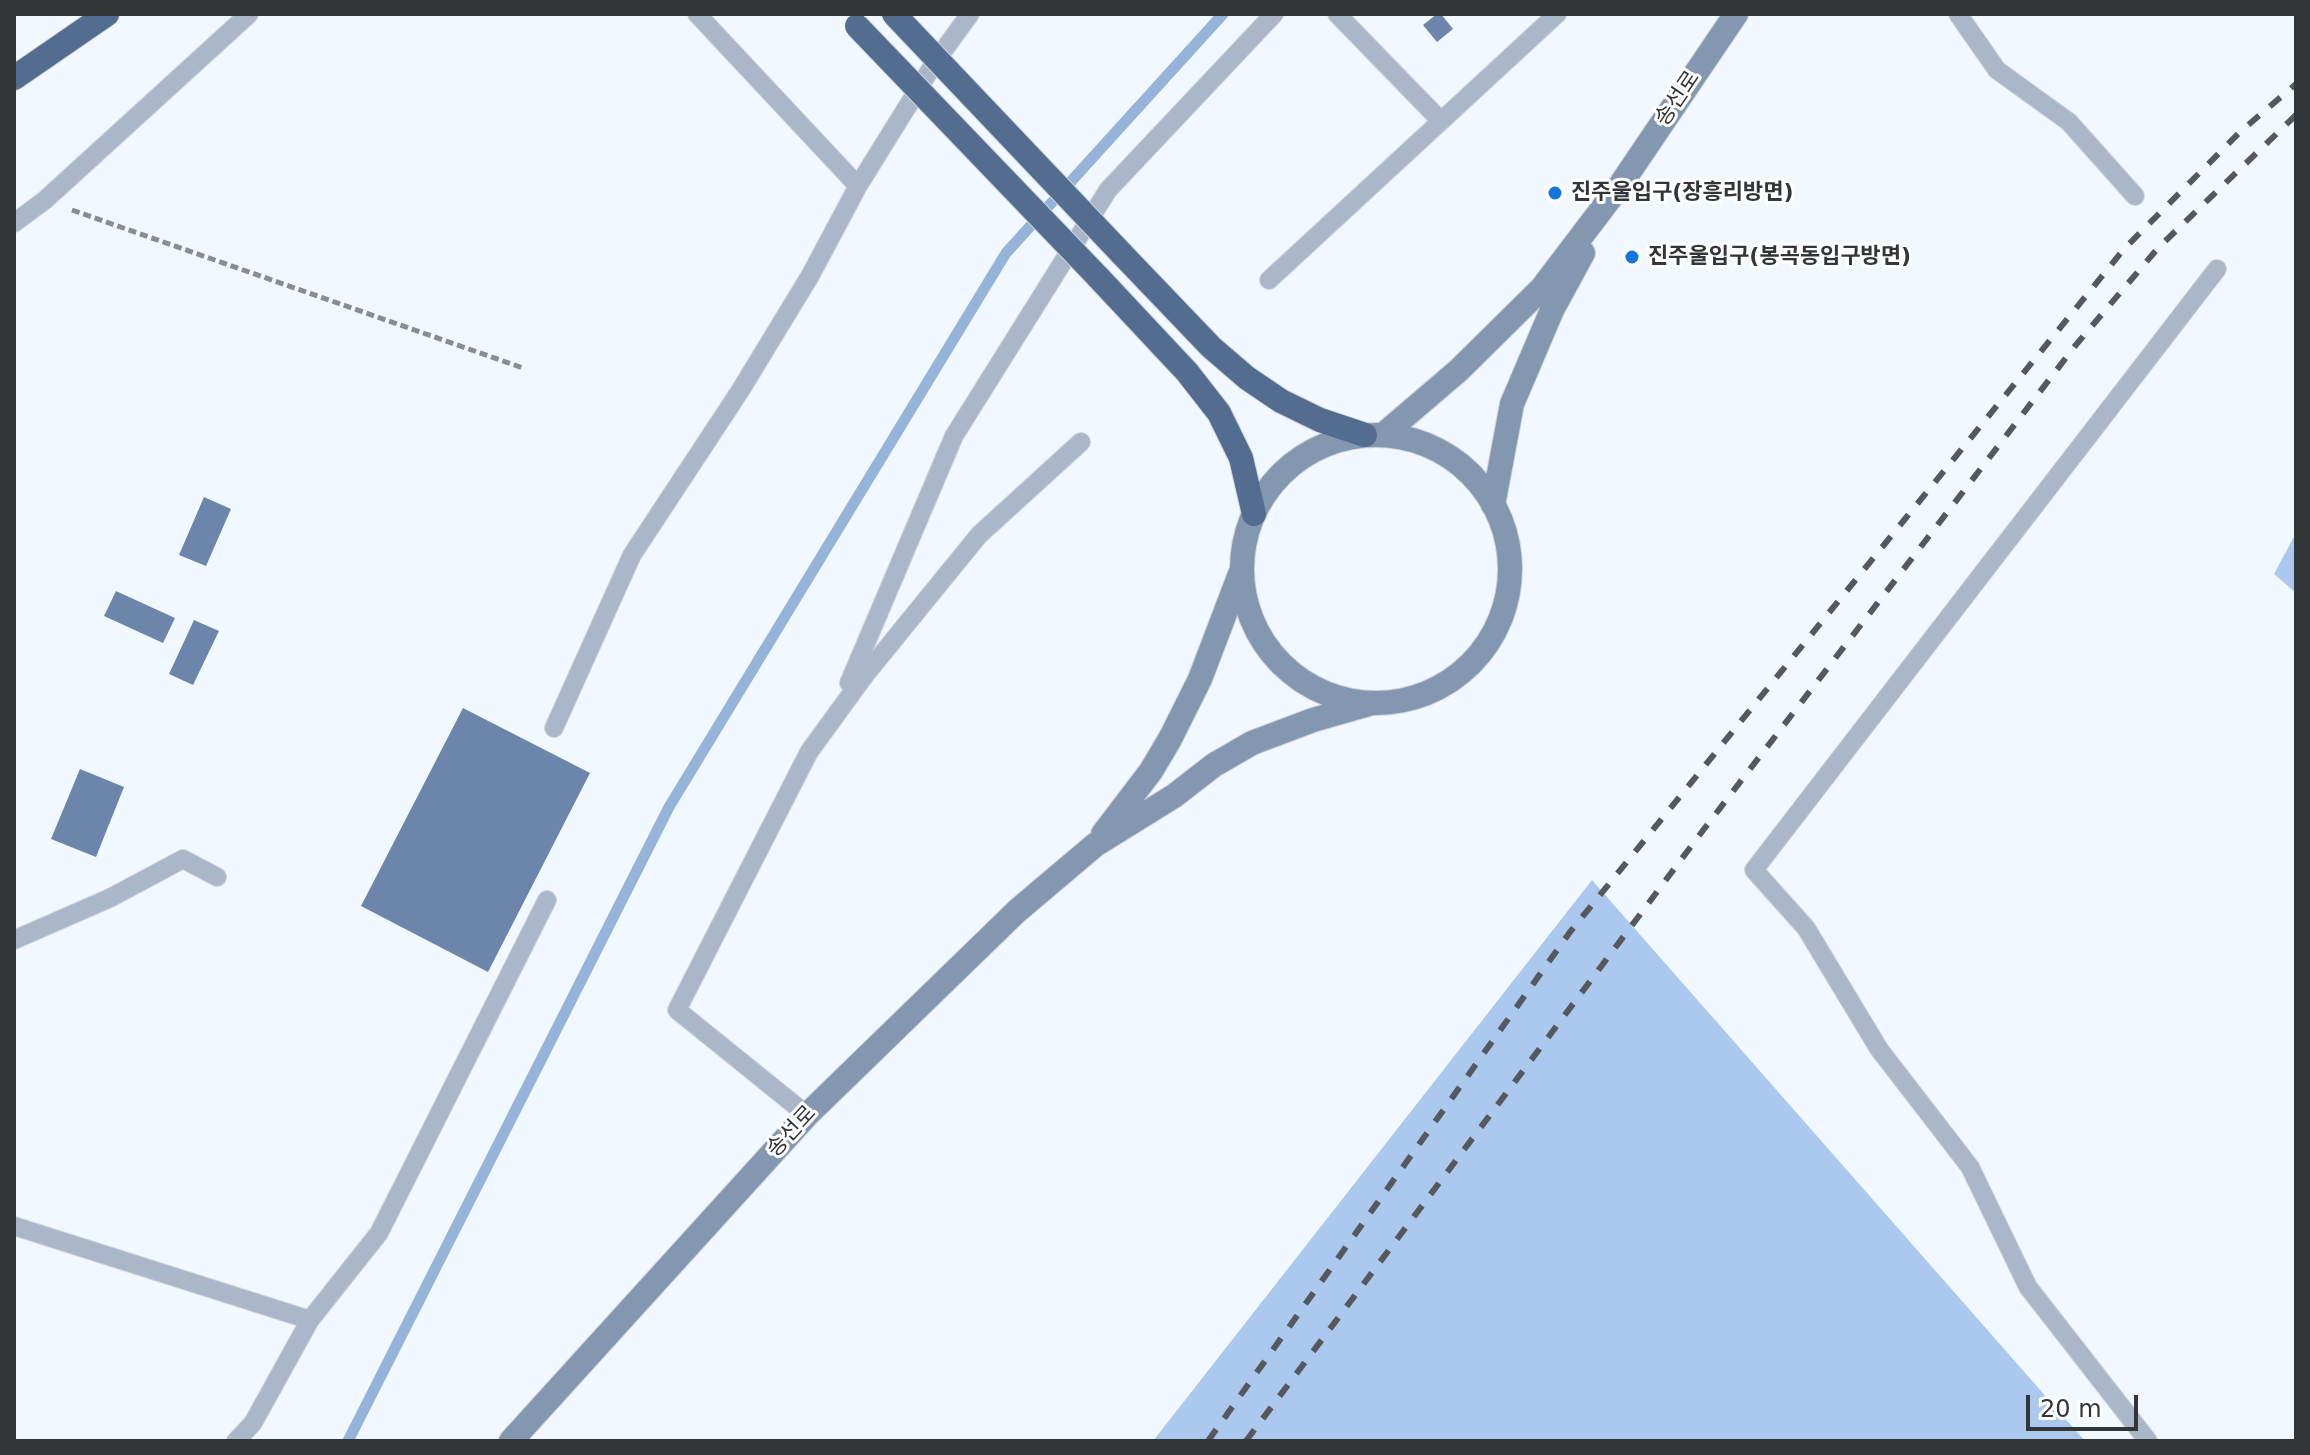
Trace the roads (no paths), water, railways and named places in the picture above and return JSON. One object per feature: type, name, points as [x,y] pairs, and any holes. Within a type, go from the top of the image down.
[{"type":"highway","points":[[14,78],[107,14]]},
{"type":"highway","points":[[894,14],[1211,347],[1247,378],[1281,401],[1320,420],[1374,435]]},
{"type":"highway","points":[[851,20],[1187,372],[1219,413],[1241,458],[1254,514]]},
{"type":"street","name":"송선로","points":[[1621,184],[1736,14]]},
{"type":"street","points":[[1374,435],[1503,329],[1542,288],[1621,184]]},
{"type":"street","points":[[1493,505],[1512,404],[1531,356],[1552,310],[1621,184]]},
{"type":"street","points":[[1095,845],[1252,743],[1313,720],[1369,704],[1398,701],[1439,687],[1464,671],[1485,647],[1502,615],[1509,580],[1507,545],[1493,505],[1477,480],[1450,457],[1418,442],[1374,435],[1330,443],[1298,459],[1273,484],[1254,514],[1245,542],[1242,571],[1249,614],[1262,640],[1280,663],[1314,689],[1341,699],[1369,704]]},
{"type":"street","points":[[1095,845],[1151,771],[1170,739],[1200,679],[1242,571]]},
{"type":"street","name":"송선로","points":[[511,1441],[807,1115],[1017,911],[1095,845]]},
{"type":"lane","points":[[14,223],[45,200],[249,14]]},
{"type":"lane","points":[[697,14],[858,186]]},
{"type":"lane","points":[[554,728],[632,555],[740,391],[810,276],[858,186],[935,62],[970,14]]},
{"type":"lane","points":[[835,715],[954,436],[1108,190],[1274,14]]},
{"type":"lane","points":[[1337,14],[1441,121]]},
{"type":"lane","points":[[1269,280],[1557,14]]},
{"type":"lane","points":[[1958,14],[1997,70],[2069,122],[2135,196]]},
{"type":"lane","points":[[2148,1441],[2028,1287],[1970,1167],[1879,1049],[1806,928],[1754,870],[2217,269]]},
{"type":"lane","points":[[807,1115],[677,1010],[809,752],[835,715],[979,535],[1081,442]]},
{"type":"lane","points":[[14,940],[110,898],[183,859],[217,877]]},
{"type":"lane","points":[[236,1441],[253,1423],[310,1320],[379,1233],[547,900]]},
{"type":"lane","points":[[14,1226],[310,1320]]},
{"type":"waterway","points":[[348,1441],[669,807],[1006,253],[1223,14]]},
{"type":"railway","points":[[1208,1441],[1570,932],[2124,249],[2240,132],[2296,84]]},
{"type":"railway","points":[[1246,1441],[1704,829],[2075,346],[2158,248],[2296,115]]},
{"type":"place","name":"진주울입구(장흥리방면)","points":[[1555,193]]},
{"type":"place","name":"진주울입구(봉곡동입구방면)","points":[[1632,257]]}]
